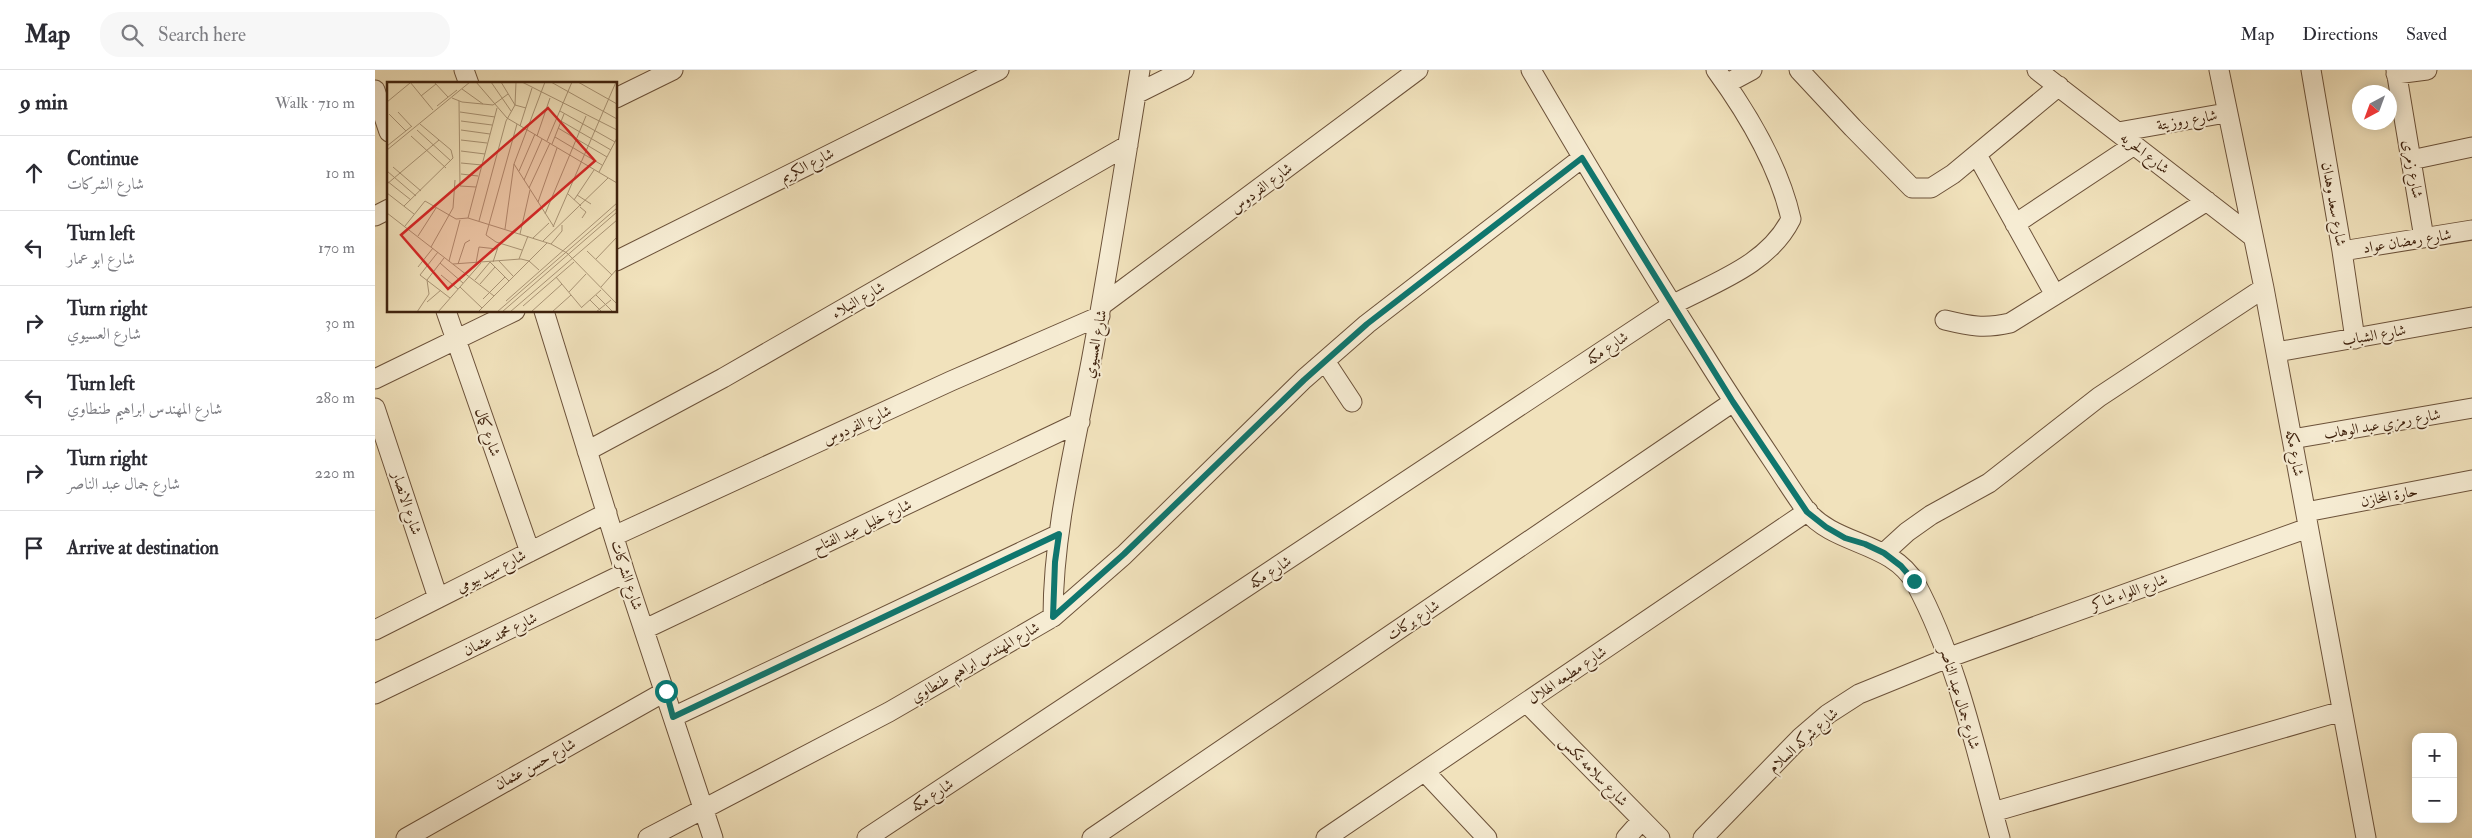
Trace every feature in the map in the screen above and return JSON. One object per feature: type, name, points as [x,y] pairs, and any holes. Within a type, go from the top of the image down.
[{"type":"street","points":[[464,70],[468,82]]},
{"type":"street","points":[[617,98],[673,70]]},
{"type":"street","name":"شارع الكريم","points":[[617,261],[999,70]]},
{"type":"street","name":"شارع العسيوي","points":[[1053,617],[1055,562],[1059,534],[1101,310],[1140,70]]},
{"type":"street","points":[[1136,94],[1184,70]]},
{"type":"street","name":"شارع الفردوس","points":[[614,536],[1101,310],[1418,70]]},
{"type":"street","name":"شارع جمال عبد الناصر","points":[[1531,70],[1582,158],[1672,305],[1733,402],[1807,512],[1826,527],[1845,538],[1865,544],[1884,553],[1901,566],[1914,581],[1950,657],[2000,838]]},
{"type":"street","points":[[1721,77],[1752,70]]},
{"type":"street","points":[[1799,70],[1912,188],[1922,190],[1931,188],[1977,155],[2059,86]]},
{"type":"street","name":"شارع الحريه","points":[[2037,70],[2253,237]]},
{"type":"street","name":"شارع مكه","points":[[2219,70],[2277,352],[2366,838]]},
{"type":"street","name":"شارع سعد وهدان","points":[[2311,70],[2343,251],[2355,339]]},
{"type":"street","points":[[2396,72],[2427,70]]},
{"type":"street","name":"شارع زمرى","points":[[2396,72],[2425,238]]},
{"type":"street","name":"شارع مكه","points":[[867,838],[1672,305],[1750,264],[1778,241],[1791,219],[1785,195],[1749,119],[1721,77]]},
{"type":"street","points":[[375,90],[387,126]]},
{"type":"street","name":"شارع روزيتة","points":[[2118,132],[2227,113]]},
{"type":"street","name":"شارع النبلاء","points":[[587,451],[732,373],[1128,145]]},
{"type":"street","points":[[2015,224],[2134,145]]},
{"type":"street","points":[[2411,160],[2472,147]]},
{"type":"street","points":[[1977,155],[2055,295]]},
{"type":"street","name":"شارع المهندس ابراهيم طنطاوي","points":[[648,838],[889,712],[1053,617],[1124,554],[1240,440],[1367,324],[1582,158]]},
{"type":"street","points":[[1945,320],[1973,327],[1993,327],[2010,323],[2207,201]]},
{"type":"street","points":[[375,216],[387,210]]},
{"type":"street","name":"شارع رمضان عواد","points":[[2343,251],[2472,230]]},
{"type":"street","points":[[1884,553],[1907,532],[1923,521],[1989,483],[2099,397],[2264,288]]},
{"type":"street","name":"شارع كمال","points":[[446,312],[530,552]]},
{"type":"street","points":[[375,379],[513,312]]},
{"type":"street","name":"شارع الشركات","points":[[543,312],[625,574],[666,691],[702,809],[713,838]]},
{"type":"street","name":"شارع الشباب","points":[[2277,352],[2472,317]]},
{"type":"street","points":[[1325,361],[1352,402]]},
{"type":"street","name":"شارع بركات","points":[[1093,838],[1733,402]]},
{"type":"street","name":"شارع الانصار","points":[[375,408],[438,598]]},
{"type":"street","name":"شارع رمزي عبد الوهاب","points":[[2292,439],[2472,408]]},
{"type":"street","name":"شارع خليل عبد الفتاح","points":[[645,629],[1080,422]]},
{"type":"street","name":"حارة المخازن","points":[[2307,520],[2472,480]]},
{"type":"street","name":"شارع مطبعه الهلال","points":[[1326,838],[1807,512]]},
{"type":"street","name":"شارع سيد بيومي","points":[[375,630],[607,513]]},
{"type":"street","name":"شارع اللواء شاكر","points":[[1950,657],[2307,520]]},
{"type":"street","points":[[673,717],[1059,534]]},
{"type":"street","name":"شارع محمد عثمان","points":[[375,694],[625,574]]},
{"type":"street","name":"شارع شركه السلام","points":[[1703,838],[1800,738],[1828,714],[1859,694],[1950,657]]},
{"type":"street","name":"شارع حسن عثمان","points":[[406,838],[666,691]]},
{"type":"street","name":"شارع سلامه تكس","points":[[1527,702],[1660,838]]},
{"type":"street","points":[[1993,812],[2342,711]]},
{"type":"street","points":[[1425,772],[1487,838]]},
{"type":"street","points":[[1626,838],[1642,820]]},
{"type":"route","points":[[666,691],[673,717],[1059,534],[1053,589],[1053,617],[1124,554],[1240,440],[1367,324],[1582,158],[1733,402],[1807,512],[1826,527],[1845,538],[1865,544],[1884,553],[1901,566],[1914,581]]}]
